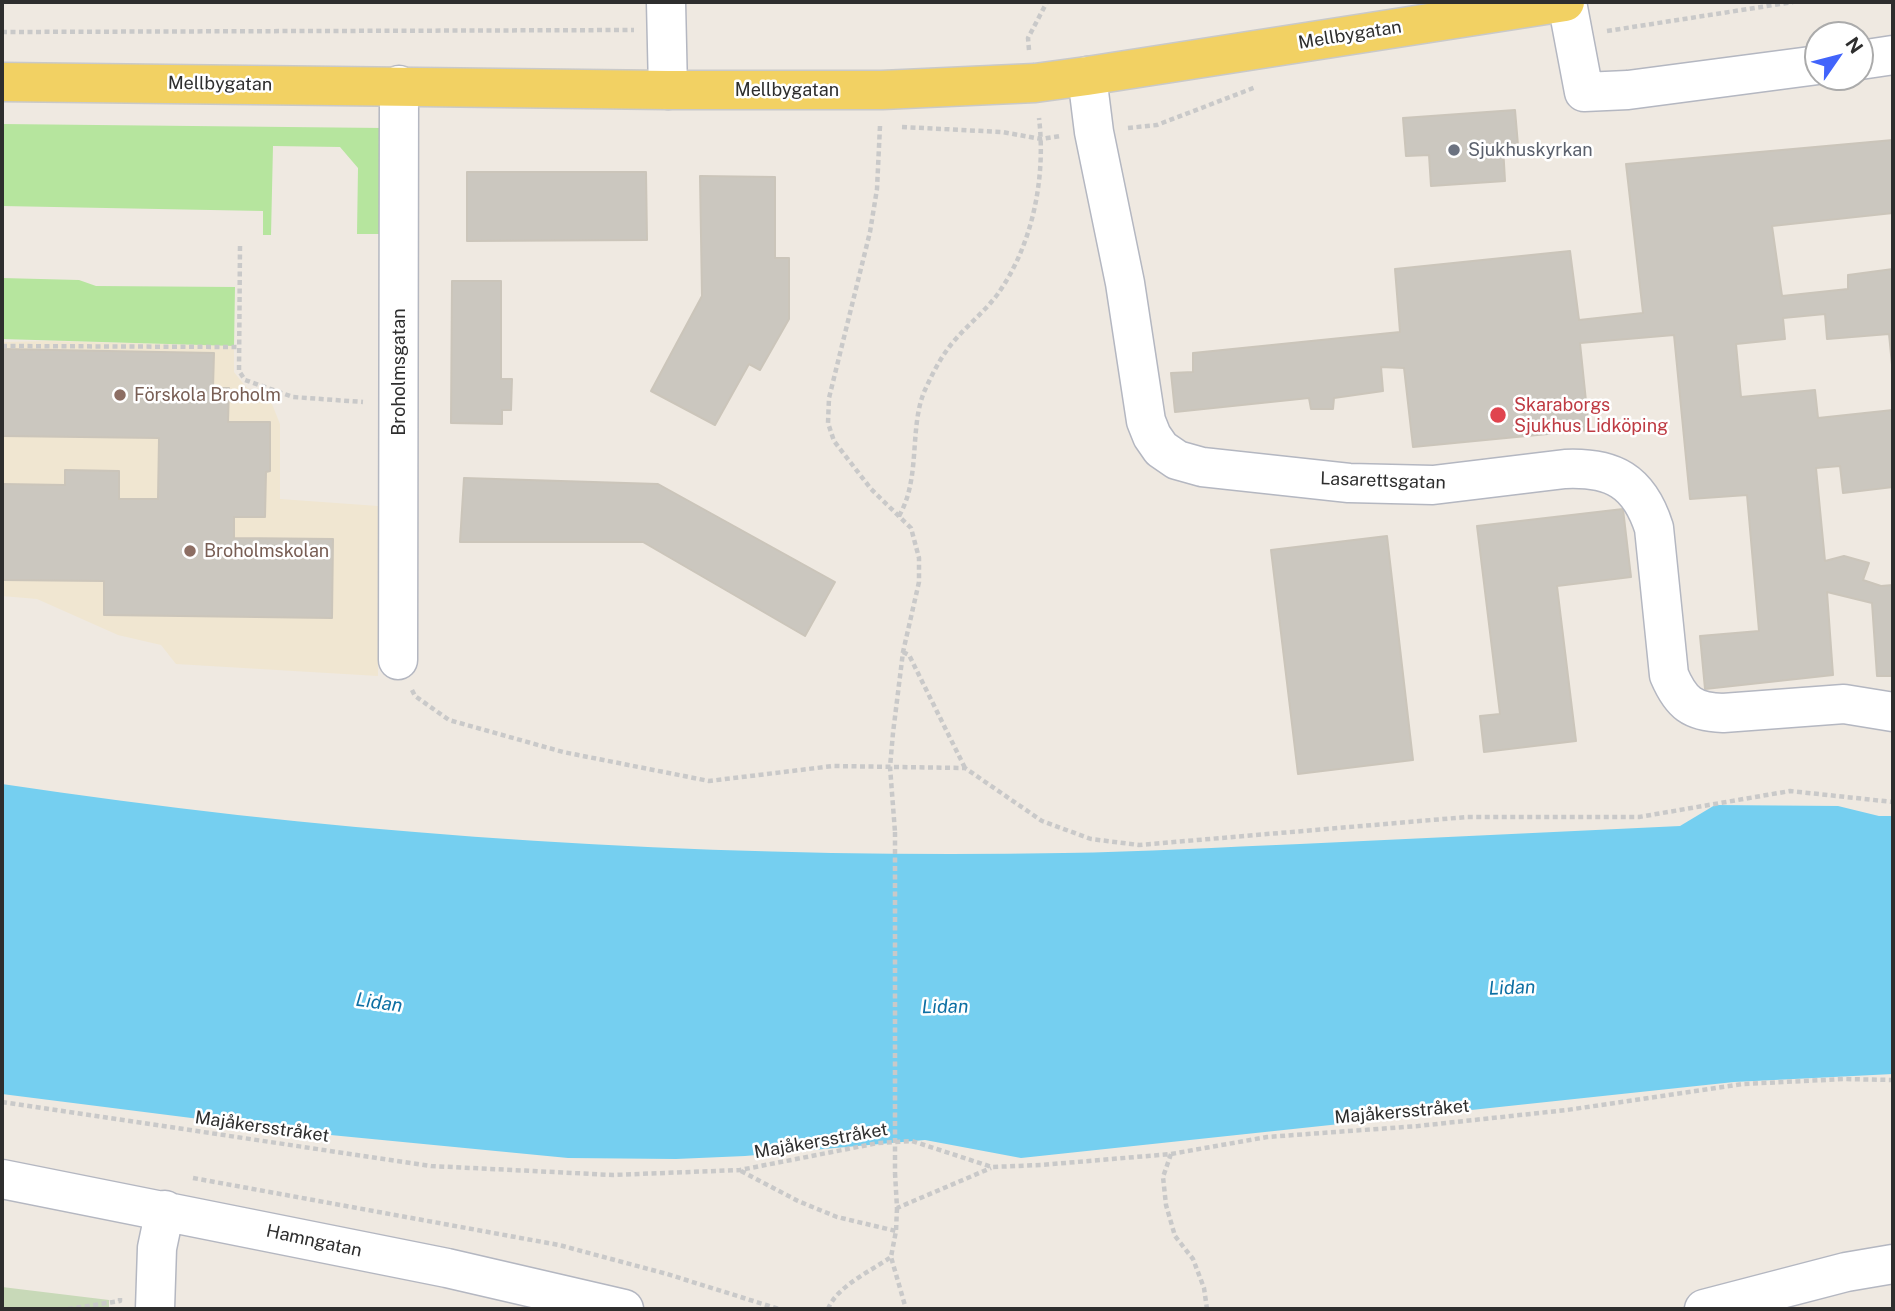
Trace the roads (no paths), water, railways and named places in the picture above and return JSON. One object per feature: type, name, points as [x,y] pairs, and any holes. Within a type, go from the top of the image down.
[{"type":"main road","name":"Mellbygatan","points":[[2,82],[668,90],[883,90],[1035,83],[1566,2]]},
{"type":"street","points":[[1566,2],[1584,92],[1628,90],[1804,67]]},
{"type":"street","points":[[666,16],[668,90]]},
{"type":"street","points":[[1874,58],[1893,55]]},
{"type":"street","name":"Lasarettsgatan","points":[[1087,76],[1094,132],[1125,283],[1146,421],[1161,449],[1177,460],[1202,467],[1349,483],[1433,485],[1565,469],[1605,471],[1631,486],[1648,510],[1654,528],[1669,674],[1677,693],[1688,704],[1704,712],[1723,713],[1844,704],[1893,712]]},
{"type":"street","name":"Broholmsgatan","points":[[398,660],[399,85]]},
{"type":"street","name":"Hamngatan","points":[[2,1179],[447,1268],[624,1309]]},
{"type":"street","points":[[155,1309],[157,1248],[165,1210]]},
{"type":"street","points":[[1704,1309],[1846,1272],[1893,1264]]},
{"type":"water","name":"Lidan","points":[[2,784],[266,818],[398,831],[664,848],[931,854],[1153,851],[1680,826],[1715,805],[1838,806],[1879,816],[1893,816],[1893,1074],[1734,1082],[1021,1158],[925,1140],[745,1156],[676,1159],[568,1158],[310,1133],[2,1094]]},
{"type":"place","name":"Sjukhuskyrkan","points":[[1454,150]]},
{"type":"place","name":"Förskola Broholm","points":[[120,395]]},
{"type":"place","name":"Skaraborgs Sjukhus Lidköping","points":[[1498,415]]},
{"type":"place","name":"Broholmskolan","points":[[190,551]]}]
